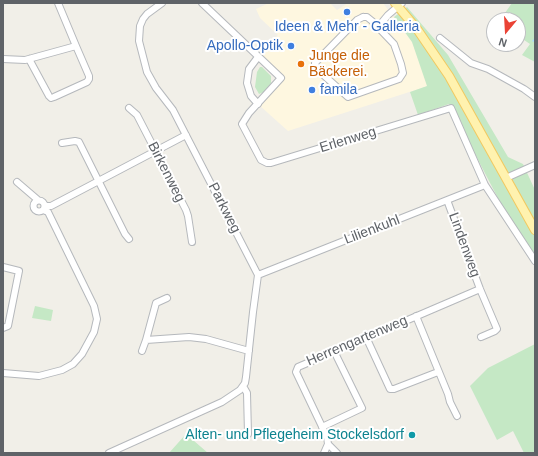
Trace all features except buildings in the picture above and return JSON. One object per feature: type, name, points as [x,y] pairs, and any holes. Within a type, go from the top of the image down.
[{"type":"main road","points":[[398,4],[449,76],[535,230]]},
{"type":"street","points":[[30,59],[51,98],[89,80],[89,76],[58,3]]},
{"type":"street","name":"Parkweg","points":[[162,3],[143,19],[139,33],[139,41],[147,72],[156,88],[173,110],[258,275]]},
{"type":"street","points":[[202,3],[258,56],[249,69],[247,83],[251,96],[258,104]]},
{"type":"street","points":[[378,27],[398,4]]},
{"type":"street","points":[[367,17],[378,27],[394,44],[403,73],[399,78],[348,97],[320,71],[315,63],[357,20],[367,17]]},
{"type":"street","points":[[440,38],[471,63],[488,69],[524,89],[535,97]]},
{"type":"street","points":[[3,59],[30,59],[76,46]]},
{"type":"street","name":"Erlenweg","points":[[258,56],[281,78],[242,124],[261,160],[271,163],[321,149],[451,108],[485,185]]},
{"type":"street","name":"Birkenweg","points":[[129,108],[137,116],[186,210],[192,242]]},
{"type":"street","points":[[38,200],[35,202],[34,208],[38,212],[186,135]]},
{"type":"street","points":[[62,143],[74,141],[79,142],[97,181],[129,240]]},
{"type":"street","points":[[506,178],[535,165]]},
{"type":"street","points":[[3,373],[39,376],[62,370],[73,364],[82,354],[94,332],[97,319],[94,306],[48,212],[44,208],[44,203],[41,200],[38,200],[17,182]]},
{"type":"street","points":[[485,185],[535,261]]},
{"type":"street","name":"Lilienkuhl","points":[[258,275],[485,185]]},
{"type":"street","name":"Lindenweg","points":[[447,200],[480,289],[497,329],[481,337]]},
{"type":"street","points":[[3,268],[19,271],[8,326],[3,328]]},
{"type":"street","points":[[109,453],[222,402],[238,392],[243,386],[246,377],[258,275]]},
{"type":"street","name":"Lindenweg","points":[[440,306],[480,289]]},
{"type":"street","points":[[142,351],[156,303],[167,298]]},
{"type":"street","name":"Herrengartenweg","points":[[337,453],[328,444],[327,437],[296,369],[366,337],[440,306]]},
{"type":"street","points":[[416,316],[457,416]]},
{"type":"street","points":[[146,340],[189,337],[206,339],[249,351]]},
{"type":"street","points":[[366,337],[390,389],[394,389],[438,372]]},
{"type":"street","points":[[322,427],[362,408],[334,352]]},
{"type":"street","points":[[243,386],[247,393],[248,434]]},
{"type":"street","points":[[324,453],[328,444]]},
{"type":"shaded area","points":[[269,3],[330,3],[337,10],[348,3],[383,3],[412,42],[428,86],[288,131],[259,105],[284,79],[259,55],[278,35],[260,18],[256,9]]},
{"type":"green space","points":[[512,3],[535,3],[535,62],[522,55],[526,52],[530,44],[526,41],[526,12],[506,12]]},
{"type":"green space","points":[[407,7],[448,55],[508,157],[523,164],[535,190],[535,257],[501,204],[449,104],[418,115],[410,92],[427,86],[412,42],[394,17]]},
{"type":"green space","points":[[260,67],[262,67],[271,76],[271,83],[266,91],[259,94],[255,87],[257,72]]},
{"type":"green space","points":[[35,306],[53,310],[51,321],[32,318]]},
{"type":"green space","points":[[535,344],[535,453],[524,453],[513,431],[497,440],[470,386],[488,368]]},
{"type":"green space","points":[[186,434],[208,453],[169,453]]},
{"type":"place","name":"Ideen & Mehr - Galleria","points":[[347,12]]},
{"type":"place","name":"Apollo-Optik","points":[[291,46]]},
{"type":"place","name":"Junge die Bäckerei.","points":[[301,64]]},
{"type":"place","name":"famila","points":[[312,90]]},
{"type":"place","name":"Alten- und Pflegeheim Stockelsdorf","points":[[412,435]]}]
